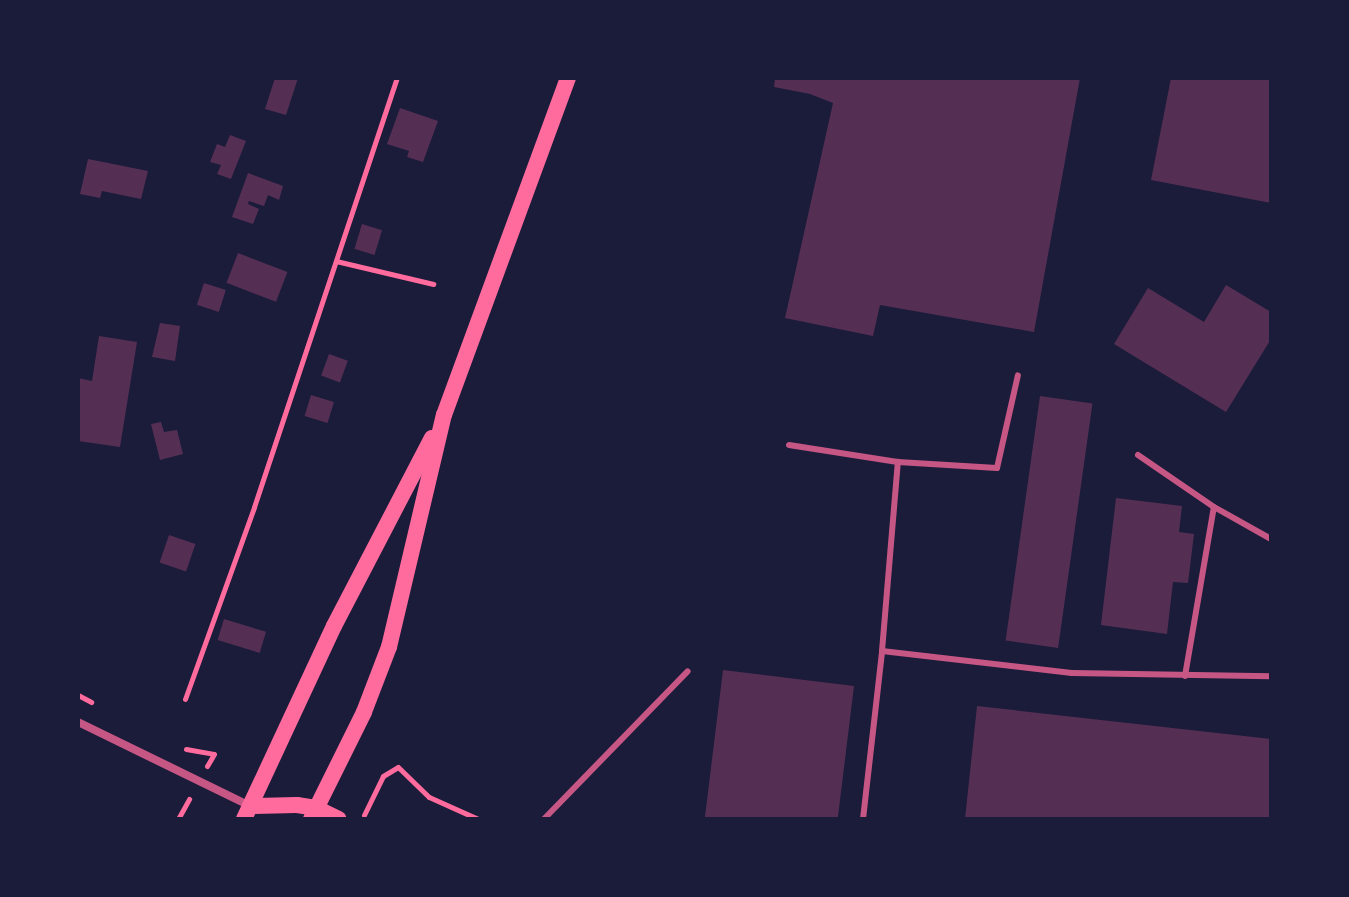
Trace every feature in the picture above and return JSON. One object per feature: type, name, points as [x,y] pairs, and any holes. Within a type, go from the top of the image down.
[{"type":"main road","points":[[314,814],[364,712],[389,647],[444,415],[568,78]]},
{"type":"main road","points":[[250,815],[334,626],[444,415]]},
{"type":"main road","points":[[250,815],[297,805],[314,814],[339,819]]},
{"type":"street","points":[[78,722],[250,815]]},
{"type":"lane","points":[[789,445],[898,462],[997,468],[1018,375]]},
{"type":"lane","points":[[1138,455],[1214,507],[1271,539]]},
{"type":"lane","points":[[863,819],[882,651],[898,462]]},
{"type":"lane","points":[[1185,676],[1214,507]]},
{"type":"lane","points":[[882,651],[1072,673],[1271,676]]},
{"type":"lane","points":[[544,819],[688,671]]},
{"type":"path","points":[[185,699],[202,659],[397,78]]},
{"type":"path","points":[[336,261],[433,284]]},
{"type":"path","points":[[362,819],[383,776],[398,767],[429,797],[478,819]]},
{"type":"building","points":[[275,78],[298,78],[286,115],[265,109]]},
{"type":"building","points":[[775,78],[1080,78],[1034,332],[880,305],[873,336],[785,318],[833,103],[810,94],[774,87]]},
{"type":"building","points":[[1171,78],[1271,78],[1271,203],[1151,180]]},
{"type":"building","points":[[400,108],[438,121],[423,162],[407,157],[409,151],[387,144]]},
{"type":"building","points":[[230,135],[246,141],[231,179],[217,174],[221,165],[210,162],[217,144],[225,147]]},
{"type":"building","points":[[88,159],[148,171],[141,199],[102,191],[100,198],[80,194]]},
{"type":"building","points":[[248,173],[283,186],[279,200],[268,195],[264,206],[249,201],[248,204],[259,209],[253,224],[232,217]]},
{"type":"building","points":[[362,224],[382,230],[374,255],[354,249]]},
{"type":"building","points":[[238,253],[287,272],[276,302],[227,283]]},
{"type":"building","points":[[204,283],[226,290],[219,312],[197,305]]},
{"type":"building","points":[[1226,285],[1271,312],[1271,339],[1226,412],[1114,344],[1148,288],[1204,322]]},
{"type":"building","points":[[160,323],[180,326],[175,361],[152,357]]},
{"type":"building","points":[[99,336],[137,342],[120,447],[78,441],[78,378],[92,381]]},
{"type":"building","points":[[329,354],[348,361],[340,382],[321,376]]},
{"type":"building","points":[[311,395],[334,402],[328,423],[305,416]]},
{"type":"building","points":[[1040,396],[1092,403],[1058,648],[1006,641]]},
{"type":"building","points":[[161,422],[164,432],[177,430],[183,454],[160,460],[151,424]]},
{"type":"building","points":[[1116,498],[1182,506],[1179,532],[1194,534],[1188,583],[1173,582],[1167,634],[1101,625]]},
{"type":"building","points":[[169,535],[195,544],[186,572],[160,562]]},
{"type":"building","points":[[224,619],[266,632],[260,653],[218,640]]},
{"type":"building","points":[[723,670],[854,686],[838,819],[705,819]]},
{"type":"building","points":[[977,706],[1271,739],[1271,819],[965,819]]}]
